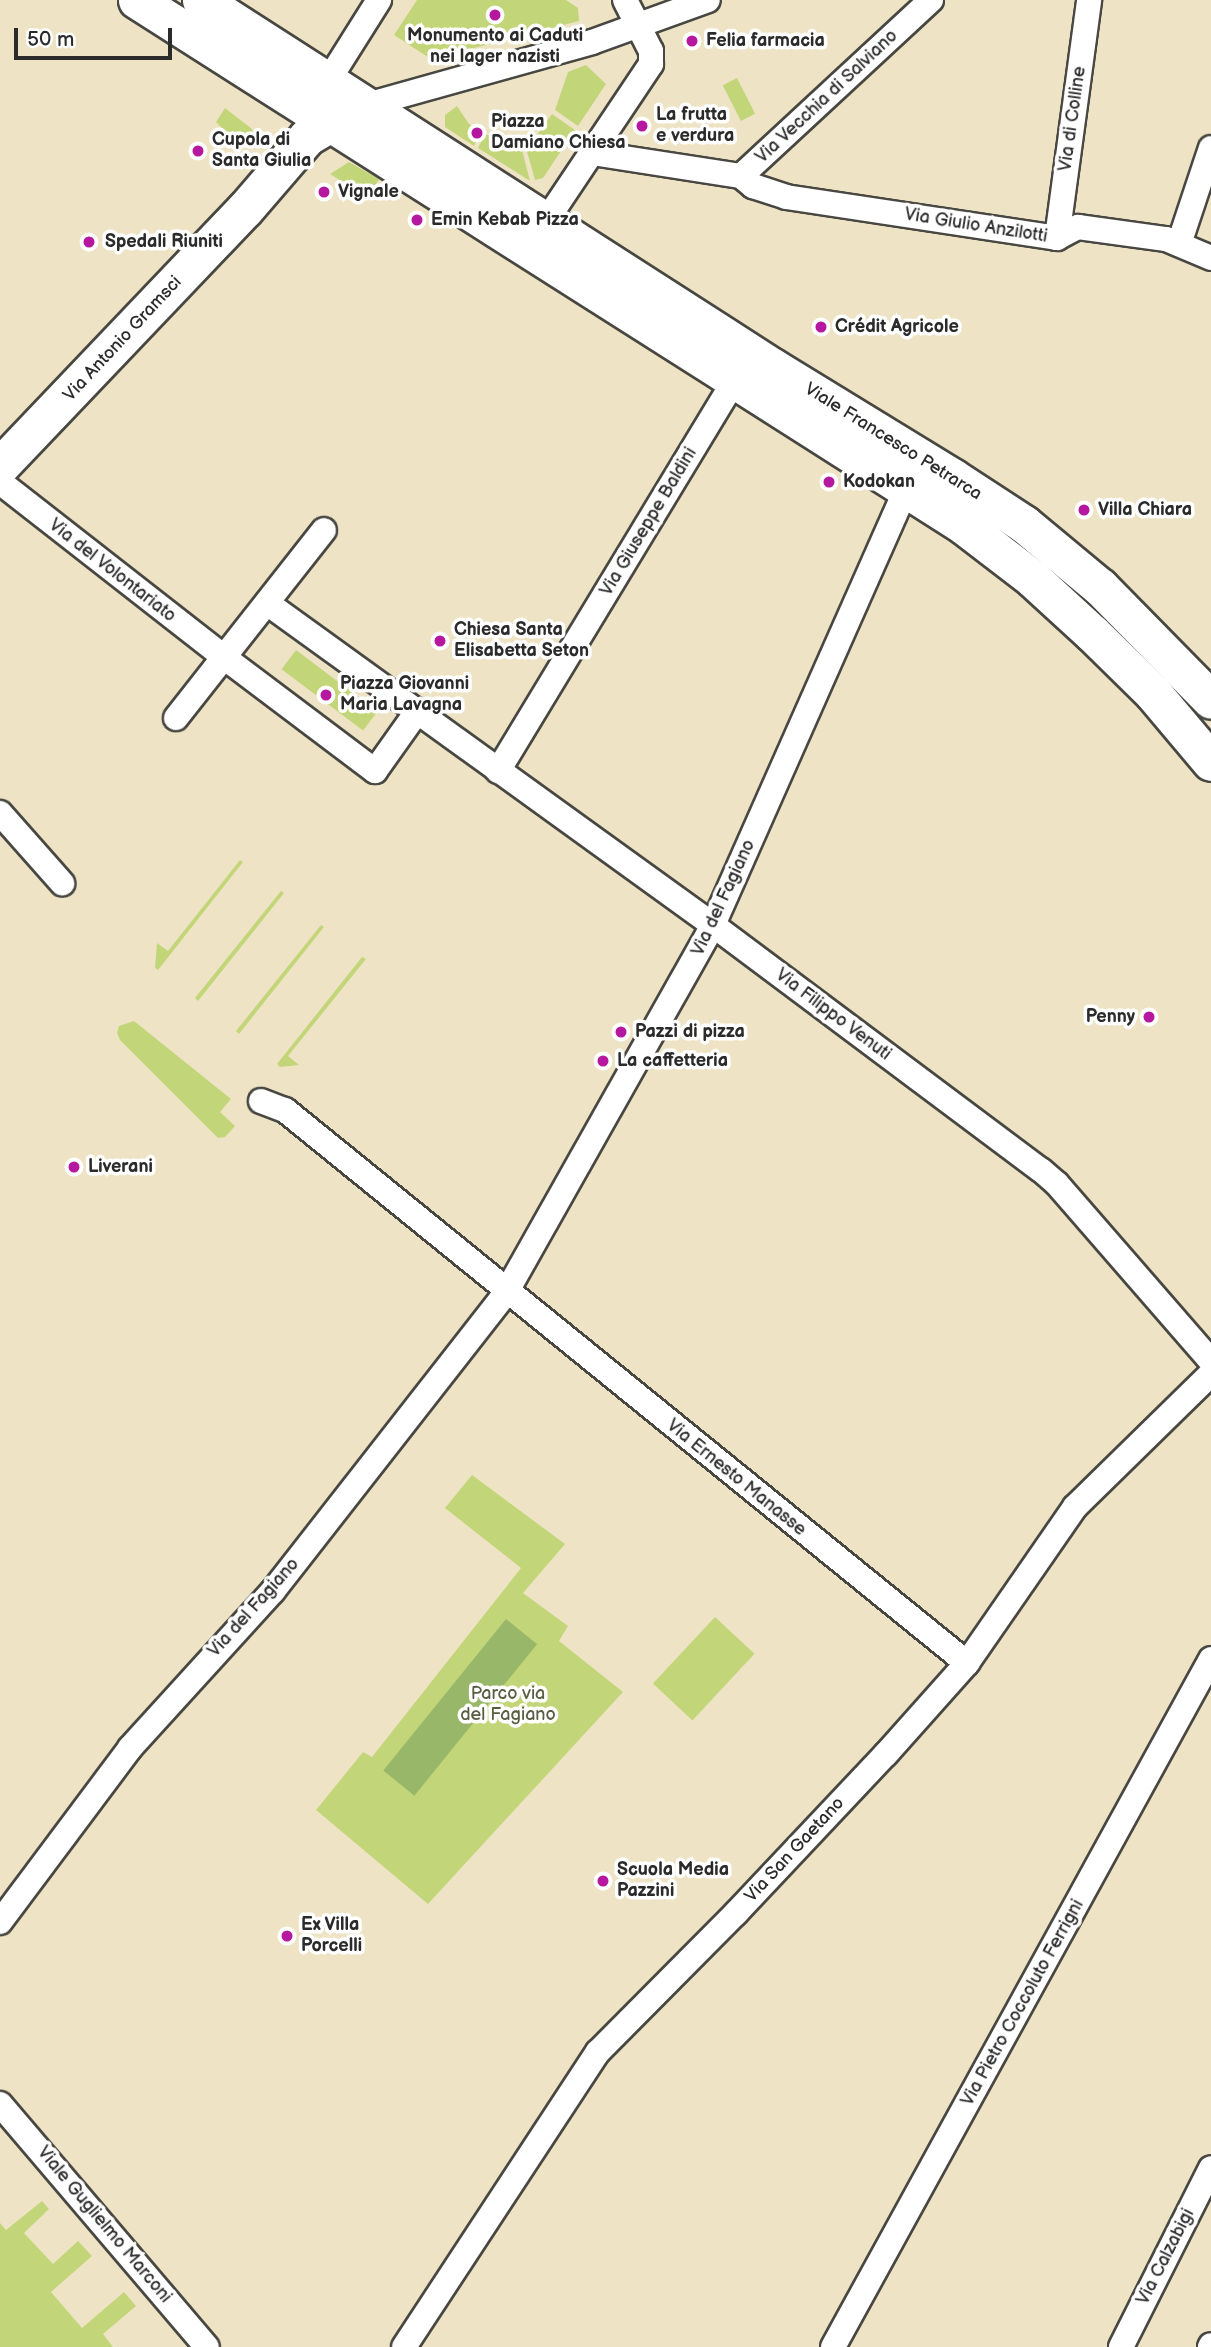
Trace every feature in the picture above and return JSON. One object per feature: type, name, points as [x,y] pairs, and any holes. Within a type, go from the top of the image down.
[{"type":"main road","points":[[137,0],[332,122]]},
{"type":"main road","points":[[201,0],[546,221]]},
{"type":"main road","name":"Viale Francesco Petrarca","points":[[332,122],[963,525],[1033,579],[1107,647],[1210,752]]},
{"type":"main road","name":"Via Antonio Gramsci","points":[[0,466],[236,219],[307,137],[332,122]]},
{"type":"main road","name":"Viale Francesco Petrarca","points":[[546,221],[1024,524],[1100,587],[1211,700]]},
{"type":"street","points":[[379,0],[328,81],[332,122],[363,103],[544,56],[641,26],[708,0]]},
{"type":"street","points":[[546,221],[651,64],[651,51],[641,26],[625,0]]},
{"type":"street","name":"Via Vecchia di Salviano","points":[[592,153],[741,176],[931,0]]},
{"type":"street","name":"Via di Colline","points":[[1057,239],[1089,0]]},
{"type":"street","points":[[1179,244],[1211,148]]},
{"type":"street","name":"Via Giulio Anzilotti","points":[[741,176],[752,186],[786,197],[1057,239],[1077,227],[1179,244],[1211,258]]},
{"type":"street","name":"Via Giuseppe Baldini","points":[[498,771],[735,380]]},
{"type":"street","name":"Via del Volontariato","points":[[0,482],[225,658]]},
{"type":"street","name":"Via del Fagiano","points":[[0,1922],[130,1748],[273,1591],[507,1292],[713,925],[907,487]]},
{"type":"street","points":[[176,718],[324,530]]},
{"type":"street","points":[[225,658],[375,771],[417,712],[267,603]]},
{"type":"street","points":[[1164,706],[1211,706]]},
{"type":"street","name":"Via Filippo Venuti","points":[[417,712],[713,925],[1057,1184],[1211,1361]]},
{"type":"street","points":[[0,813],[62,883]]},
{"type":"street","points":[[261,1101],[285,1110],[507,1292]]},
{"type":"street","name":"Via Ernesto Manasse","points":[[507,1292],[967,1662]]},
{"type":"street","name":"Via San Gaetano","points":[[404,2347],[598,2052],[736,1913],[967,1662],[1075,1507],[1211,1374]]},
{"type":"street","name":"Via Pietro Coccoluto Ferrigni","points":[[833,2347],[1211,1659]]},
{"type":"street","name":"Viale Guglielmo Marconi","points":[[0,2104],[207,2347]]},
{"type":"street","name":"Via Calzabigi","points":[[1121,2347],[1211,2168]]},
{"type":"green space","points":[[417,0],[566,0],[578,8],[579,21],[431,59],[394,35]]},
{"type":"green space","points":[[586,65],[606,84],[578,126],[555,110],[568,72]]},
{"type":"green space","points":[[737,78],[755,114],[741,121],[723,85]]},
{"type":"green space","points":[[457,106],[469,124],[481,132],[474,146],[445,127],[445,115]]},
{"type":"green space","points":[[225,108],[252,129],[254,135],[233,139],[216,122]]},
{"type":"green space","points":[[552,114],[575,130],[543,178],[535,180],[524,141],[534,139]]},
{"type":"green space","points":[[485,134],[511,144],[520,142],[530,181],[478,148]]},
{"type":"green space","points":[[349,162],[379,179],[368,198],[330,174]]},
{"type":"green space","points":[[296,650],[377,711],[363,731],[282,669]]},
{"type":"green space","points":[[240,860],[243,862],[158,970],[155,968],[157,943],[168,951]]},
{"type":"green space","points":[[281,891],[284,893],[198,1001],[195,998]]},
{"type":"green space","points":[[321,925],[324,927],[239,1034],[236,1031]]},
{"type":"green space","points":[[362,957],[366,959],[288,1056],[299,1065],[280,1067],[277,1064]]},
{"type":"green space","points":[[134,1021],[231,1099],[220,1112],[235,1126],[225,1137],[218,1138],[120,1040],[117,1033],[119,1026]]},
{"type":"green space","name":"Parco via del Fagiano","points":[[472,1475],[565,1544],[523,1593],[568,1626],[559,1641],[623,1692],[428,1904],[316,1810],[363,1752],[372,1757],[521,1568],[445,1508]]},
{"type":"green space","points":[[715,1617],[754,1654],[692,1720],[653,1684]]},
{"type":"green space","points":[[506,1619],[537,1644],[414,1796],[383,1771]]},
{"type":"green space","points":[[42,2201],[49,2209],[24,2233],[53,2264],[78,2241],[92,2256],[51,2292],[82,2328],[124,2292],[136,2306],[103,2334],[113,2347],[0,2347],[0,2223],[6,2230]]},
{"type":"place","name":"Monumento ai Caduti nei lager nazisti","points":[[495,15]]},
{"type":"place","name":"Felia farmacia","points":[[692,41]]},
{"type":"place","name":"La frutta e verdura","points":[[642,126]]},
{"type":"place","name":"Piazza Damiano Chiesa","points":[[477,133]]},
{"type":"place","name":"Cupola di Santa Giulia","points":[[198,151]]},
{"type":"place","name":"Vignale","points":[[324,192]]},
{"type":"place","name":"Emin Kebab Pizza","points":[[417,220]]},
{"type":"place","name":"Spedali Riuniti","points":[[89,242]]},
{"type":"place","name":"Crédit Agricole","points":[[821,327]]},
{"type":"place","name":"Kodokan","points":[[829,482]]},
{"type":"place","name":"Villa Chiara","points":[[1084,510]]},
{"type":"place","name":"Chiesa Santa Elisabetta Seton","points":[[440,641]]},
{"type":"place","name":"Piazza Giovanni Maria Lavagna","points":[[326,695]]},
{"type":"place","name":"Penny","points":[[1149,1017]]},
{"type":"place","name":"Pazzi di pizza","points":[[621,1032]]},
{"type":"place","name":"La caffetteria","points":[[603,1061]]},
{"type":"place","name":"Liverani","points":[[74,1167]]},
{"type":"place","name":"Scuola Media Pazzini","points":[[603,1881]]},
{"type":"place","name":"Ex Villa Porcelli","points":[[287,1936]]}]
